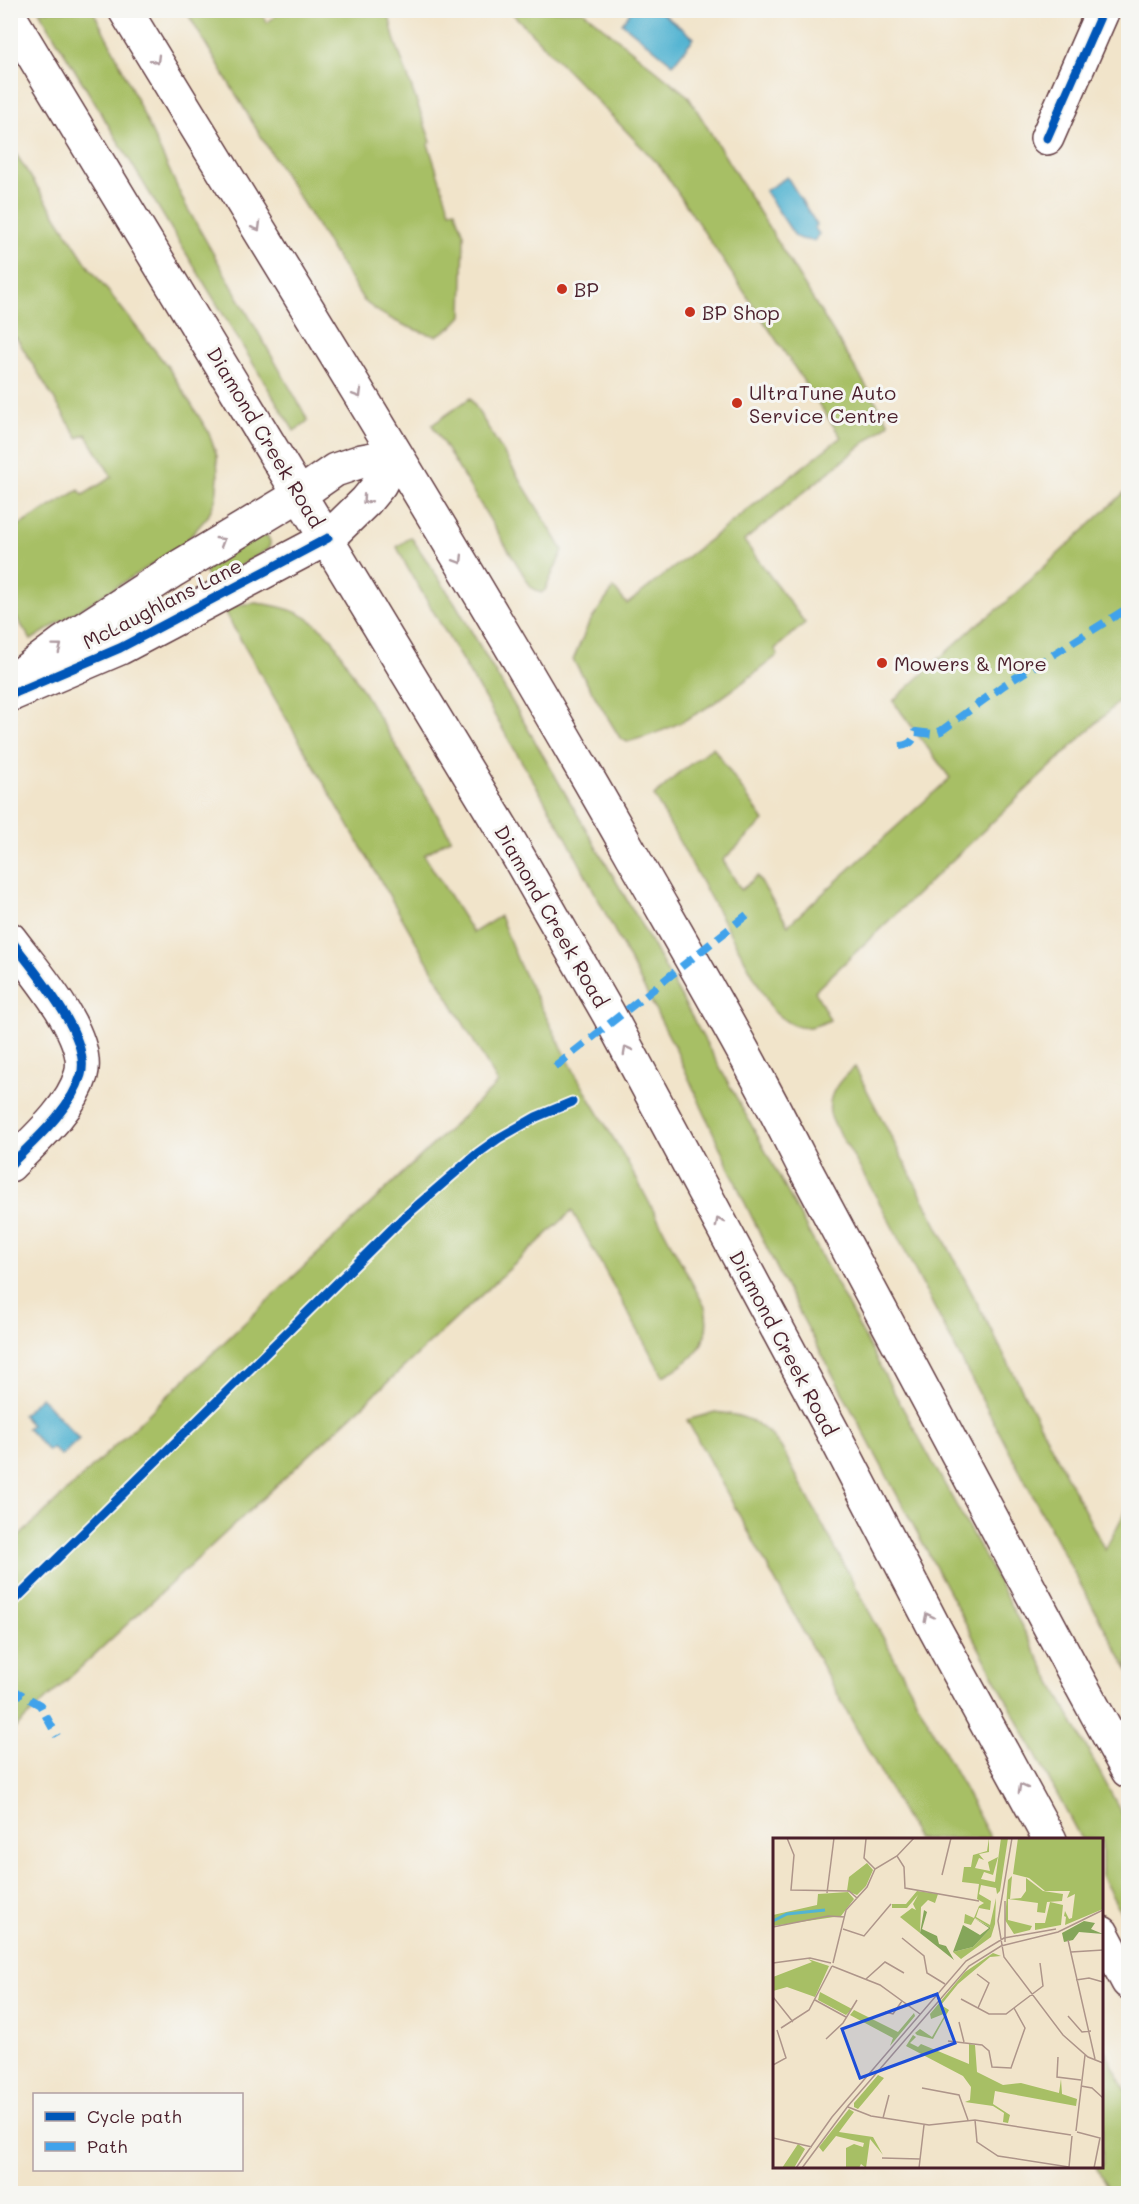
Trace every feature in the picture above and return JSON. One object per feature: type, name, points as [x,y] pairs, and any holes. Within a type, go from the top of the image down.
[{"type":"main road","points":[[125,10],[526,672],[727,1021],[1128,1771]]},
{"type":"main road","points":[[1047,138],[1103,10]]},
{"type":"main road","name":"Diamond Creek Road","points":[[10,16],[299,495],[328,538],[507,837],[608,1013],[832,1431],[934,1629],[1049,1838]]},
{"type":"main road","name":"McLaughlans Lane","points":[[10,682],[64,642],[174,570],[299,495],[335,470],[362,461],[395,455]]},
{"type":"main road","name":"McLaughlans Lane","points":[[10,695],[120,648],[328,538],[380,484],[395,455]]},
{"type":"main road","points":[[10,939],[68,1018],[80,1047],[82,1073],[71,1095],[49,1126],[10,1165]]},
{"type":"main road","points":[[1103,1937],[1128,1982]]},
{"type":"green space","points":[[39,11],[93,11],[185,204],[308,421],[294,431]]},
{"type":"green space","points":[[186,11],[259,11],[267,23],[281,11],[388,11],[394,38],[431,142],[428,144],[450,211],[455,210],[464,234],[462,316],[452,327],[436,336],[407,327],[364,301]]},
{"type":"green space","points":[[510,11],[583,11],[688,96],[889,423],[744,541],[805,623],[775,649],[778,655],[708,707],[650,736],[627,742],[620,738],[573,660],[589,623],[614,588],[627,604],[841,437],[660,166]]},
{"type":"green space","points":[[10,145],[89,267],[168,367],[208,431],[217,456],[218,477],[216,498],[208,516],[182,546],[31,640],[11,609],[11,530],[79,490],[83,495],[112,477],[86,434],[78,438],[16,337],[11,341]]},
{"type":"green space","points":[[470,398],[563,550],[545,590],[541,593],[531,587],[432,425]]},
{"type":"green space","points":[[1128,489],[1128,693],[815,991],[830,1020],[807,1027],[787,1022],[773,1011],[654,796],[680,772],[713,747],[764,821],[723,860],[741,890],[757,876],[788,925],[950,778],[893,701],[975,626],[1001,607]]},
{"type":"green space","points":[[261,535],[269,539],[268,549],[218,579],[207,577],[205,573],[208,567]]},
{"type":"green space","points":[[411,537],[455,603],[638,919],[757,1135],[1128,1825],[1128,1926],[1103,1879],[1103,1838],[1080,1838],[787,1289],[744,1201],[676,1050],[565,835],[397,547]]},
{"type":"green space","points":[[256,603],[298,613],[315,623],[332,639],[451,838],[424,855],[473,933],[500,916],[519,964],[577,1077],[627,1161],[705,1307],[706,1331],[703,1341],[692,1357],[663,1376],[572,1211],[11,1732],[11,1544],[498,1083],[224,611],[237,605]]},
{"type":"green space","points":[[855,1067],[1105,1550],[1128,1506],[1128,1670],[1038,1505],[882,1208],[833,1122],[830,1106],[833,1093],[840,1081]]},
{"type":"green space","points":[[715,1412],[736,1415],[760,1426],[781,1447],[990,1838],[916,1838],[687,1420]]},
{"type":"green space","points":[[1103,2047],[1128,2095],[1128,2193],[1111,2193],[1097,2168],[1103,2168]]},
{"type":"water","points":[[631,11],[659,11],[694,38],[673,64],[622,23]]},
{"type":"water","points":[[787,177],[817,225],[814,227],[819,234],[814,241],[795,236],[765,191]]},
{"type":"water","points":[[41,1397],[79,1439],[61,1456],[52,1448],[48,1451],[27,1428],[31,1425],[22,1415]]},
{"type":"marked path","points":[[900,746],[911,742],[916,732],[932,734],[941,731],[1004,685],[1128,608]]},
{"type":"marked path","points":[[555,1067],[748,914]]},
{"type":"marked path","points":[[10,1688],[40,1705],[57,1736]]},
{"type":"cycle path","points":[[1047,138],[1103,10]]},
{"type":"cycle path","points":[[10,695],[120,648],[328,538]]},
{"type":"cycle path","points":[[10,939],[58,1004],[78,1042],[82,1059],[81,1075],[76,1088],[61,1112],[10,1165]]},
{"type":"cycle path","points":[[10,1605],[403,1218],[478,1153],[499,1138],[536,1117],[572,1102]]},
{"type":"place","name":"BP","points":[[562,289]]},
{"type":"place","name":"BP Shop","points":[[690,312]]},
{"type":"place","name":"UltraTune Auto Service Centre","points":[[737,403]]},
{"type":"place","name":"Mowers & More","points":[[882,663]]}]
